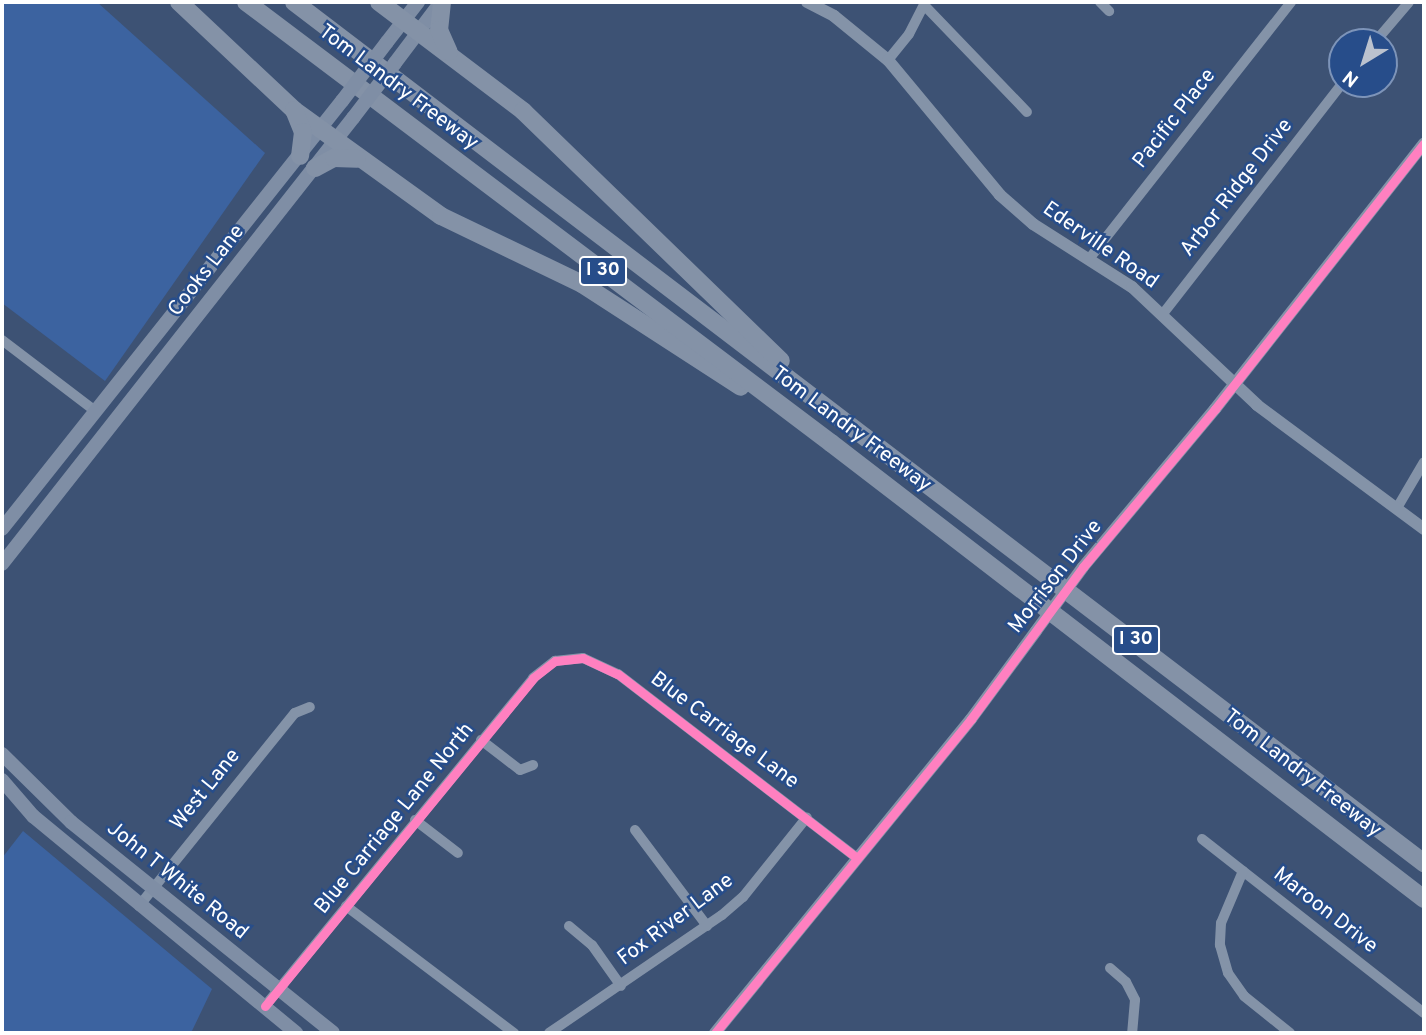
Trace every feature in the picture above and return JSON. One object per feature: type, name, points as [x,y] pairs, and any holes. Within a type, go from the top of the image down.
[{"type":"highway","points":[[179,2],[294,110],[441,216],[582,284],[831,443]]},
{"type":"highway","name":"Tom Landry Freeway","points":[[246,2],[831,443],[1424,899]]},
{"type":"highway","name":"Tom Landry Freeway","points":[[294,2],[1424,863]]},
{"type":"highway","points":[[379,2],[523,111],[844,422]]},
{"type":"highway","points":[[442,2],[439,30],[450,55]]},
{"type":"highway","points":[[294,110],[303,132],[300,156]]},
{"type":"highway","points":[[315,168],[334,158],[360,159]]},
{"type":"main road","name":"Cooks Lane","points":[[2,564],[315,168],[403,52],[418,2]]},
{"type":"main road","name":"Cooks Lane","points":[[2,529],[94,410],[300,156],[387,42],[442,2]]},
{"type":"main road","points":[[234,271],[232,254],[239,229]]},
{"type":"main road","points":[[141,352],[159,367]]},
{"type":"main road","points":[[29,493],[47,507]]},
{"type":"main road","name":"John T White Road","points":[[2,754],[71,822],[277,991],[333,1033]]},
{"type":"main road","name":"John T White Road","points":[[2,780],[33,816],[296,1033]]},
{"type":"street","points":[[1100,2],[1109,11]]},
{"type":"street","name":"Pacific Place","points":[[1088,259],[1291,2]]},
{"type":"street","points":[[1387,28],[1409,2]]},
{"type":"street","name":"Ederville Road","points":[[814,3],[888,60],[1000,195],[1033,224],[1132,287],[1234,384],[1424,529]]},
{"type":"street","points":[[888,60],[925,4],[1027,112]]},
{"type":"street","name":"Arbor Ridge Drive","points":[[1162,315],[1331,98]]},
{"type":"street","name":"Morrison Drive","points":[[715,1033],[971,719],[1083,567],[1234,384],[1424,142]]},
{"type":"street","points":[[2,340],[94,410]]},
{"type":"street","points":[[1397,508],[1424,462]]},
{"type":"street","name":"Blue Carriage Lane","points":[[559,660],[583,659],[618,674],[856,857]]},
{"type":"street","name":"Blue Carriage Lane North","points":[[265,1006],[533,678],[559,660]]},
{"type":"street","name":"West Lane","points":[[139,906],[295,713],[310,707]]},
{"type":"street","points":[[481,740],[520,770],[533,765]]},
{"type":"street","name":"Fox River Lane","points":[[549,1033],[707,926],[743,897],[807,817]]},
{"type":"street","points":[[415,820],[458,853]]},
{"type":"street","points":[[635,830],[707,926]]},
{"type":"street","name":"Maroon Drive","points":[[1202,839],[1424,1013]]},
{"type":"street","points":[[1243,871],[1220,923],[1220,945],[1228,974],[1244,996],[1290,1033]]},
{"type":"street","points":[[346,906],[514,1033]]},
{"type":"street","points":[[569,926],[592,945],[621,986]]},
{"type":"street","points":[[1111,968],[1126,982],[1135,1000],[1132,1033]]},
{"type":"shaded area","points":[[2,2],[97,2],[265,153],[105,381],[2,303]]},
{"type":"shaded area","points":[[23,831],[212,989],[191,1033],[2,1033],[2,858]]},
{"type":"cycle path","points":[[715,1033],[971,719],[1083,567],[1215,409],[1424,143]]},
{"type":"cycle path","points":[[265,1006],[533,678],[555,661],[583,658],[618,674],[856,857]]}]
